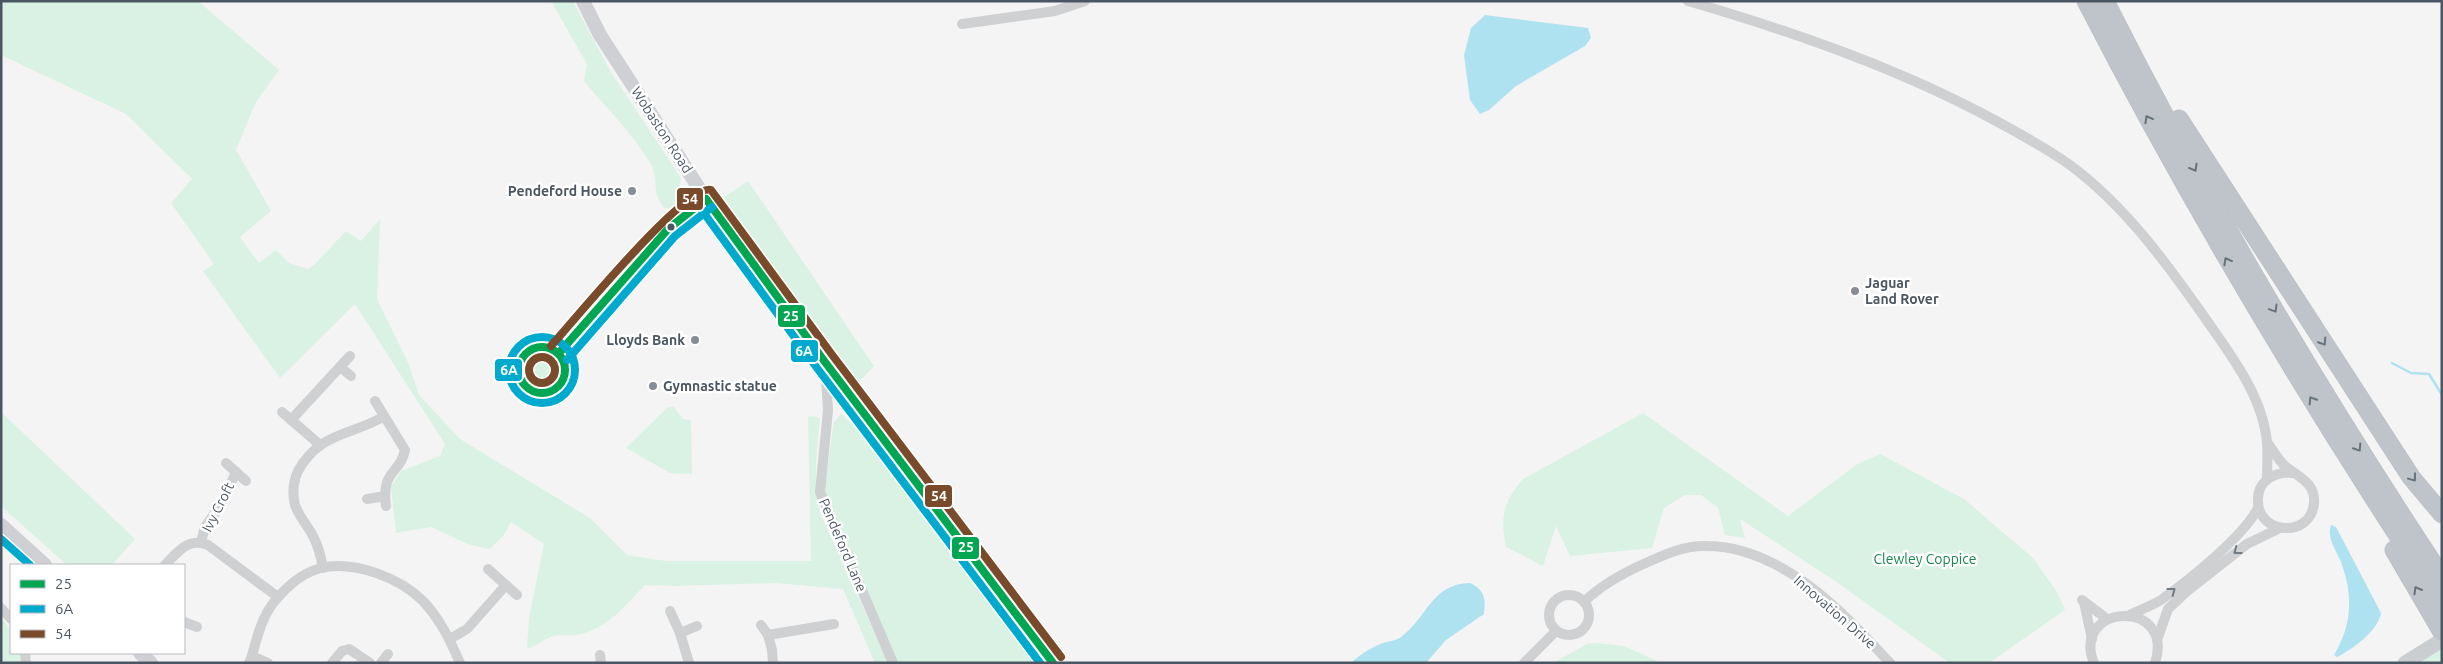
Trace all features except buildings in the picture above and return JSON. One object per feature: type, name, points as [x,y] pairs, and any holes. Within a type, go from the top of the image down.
[{"type":"highway","points":[[2086,1],[2134,93],[2238,280],[2326,423],[2442,603]]},
{"type":"highway","points":[[2105,1],[2147,84],[2256,280],[2336,414],[2442,577]]},
{"type":"highway","points":[[2117,1],[2176,115],[2411,477],[2442,514]]},
{"type":"highway","points":[[2326,423],[2363,496],[2442,632]]},
{"type":"main road","points":[[2405,663],[2436,643]]},
{"type":"street","name":"Wobaston Road","points":[[583,1],[600,35],[706,199],[825,362],[1053,663]]},
{"type":"street","points":[[962,24],[1055,10],[1085,1]]},
{"type":"street","points":[[1688,1],[1776,29],[1902,76],[1966,104],[2025,137],[2070,165],[2102,192],[2144,237],[2180,281],[2234,361],[2252,393],[2267,442],[2280,462],[2292,473],[2306,481],[2314,495],[2313,510],[2303,523],[2296,527],[2280,528],[2247,544],[2186,592],[2168,609],[2157,640]]},
{"type":"street","points":[[291,420],[350,356]]},
{"type":"street","name":"Pendeford Lane","points":[[825,362],[828,410],[820,492],[893,663]]},
{"type":"street","points":[[340,367],[351,376]]},
{"type":"street","points":[[367,499],[385,501],[386,482],[400,462],[405,450],[403,444],[383,417],[375,401]]},
{"type":"street","points":[[282,412],[319,444]]},
{"type":"street","points":[[323,568],[320,552],[295,505],[293,491],[296,476],[309,452],[319,444],[383,417]]},
{"type":"street","points":[[2267,442],[2267,479]]},
{"type":"street","name":"Ivy Croft","points":[[226,463],[246,481]]},
{"type":"street","name":"Ivy Croft","points":[[201,542],[205,527],[222,502],[236,472]]},
{"type":"street","points":[[2092,639],[2100,625],[2107,620],[2114,616],[2130,615],[2159,601],[2180,585],[2239,535],[2252,521],[2258,508],[2260,489],[2267,479],[2279,473],[2292,473]]},
{"type":"street","points":[[2258,508],[2266,521],[2280,528]]},
{"type":"street","points":[[1,524],[44,564]]},
{"type":"street","points":[[167,564],[184,546],[201,542],[208,545],[278,597]]},
{"type":"street","name":"Innovation Drive","points":[[1584,602],[1614,579],[1666,554],[1705,546],[1732,548],[1764,558],[1802,581],[1845,618],[1890,663]]},
{"type":"street","points":[[268,663],[250,660],[262,623],[278,597],[300,578],[323,568],[340,567],[364,570],[402,586],[422,600],[450,639],[460,663]]},
{"type":"street","points":[[488,569],[516,595]]},
{"type":"street","points":[[450,639],[467,629],[506,585]]},
{"type":"street","points":[[1570,596],[1584,602],[1589,618],[1586,626],[1580,632],[1572,635],[1564,635],[1556,630],[1551,624],[1549,615],[1556,601],[1570,596]]},
{"type":"street","points":[[2090,661],[2092,639],[2082,600],[2107,620]]},
{"type":"street","points":[[670,611],[680,633],[689,663]]},
{"type":"street","points":[[2130,615],[2144,621],[2154,633],[2158,648],[2155,663]]},
{"type":"street","points":[[185,622],[197,627]]},
{"type":"street","points":[[761,624],[768,635],[773,663]]},
{"type":"street","points":[[768,635],[834,624]]},
{"type":"street","points":[[680,633],[697,626]]},
{"type":"street","points":[[1524,663],[1556,630]]},
{"type":"street","points":[[332,663],[342,650],[349,649],[370,663]]},
{"type":"street","points":[[141,654],[151,663]]},
{"type":"street","points":[[381,663],[388,654]]},
{"type":"green space","points":[[1,1],[198,1],[279,70],[256,102],[236,150],[271,211],[240,237],[259,263],[276,250],[289,263],[308,269],[346,231],[361,241],[380,219],[377,299],[409,365],[419,395],[460,439],[590,518],[627,555],[666,561],[811,561],[808,417],[820,418],[816,476],[819,510],[888,663],[875,663],[843,589],[776,583],[645,585],[609,621],[591,631],[581,634],[554,636],[527,648],[529,618],[544,544],[511,522],[504,535],[490,549],[470,545],[431,527],[396,533],[391,487],[401,471],[440,456],[445,444],[355,304],[280,378],[203,271],[214,264],[171,203],[192,179],[126,114],[1,55]]},
{"type":"green space","points":[[551,1],[573,1],[609,69],[681,178],[678,192],[683,204],[679,209],[664,208],[656,191],[653,170],[645,154],[584,81],[587,64]]},
{"type":"green space","points":[[748,181],[874,366],[859,382],[721,199]]},
{"type":"green space","points":[[542,353],[549,354],[554,358],[558,363],[558,377],[554,382],[549,386],[542,387],[535,386],[530,382],[526,377],[525,370],[526,363],[530,358],[535,354]]},
{"type":"green space","points":[[668,407],[674,407],[683,419],[691,420],[692,474],[670,473],[626,448]]},
{"type":"green space","points":[[1,412],[135,539],[113,564],[66,564],[1,506]]},
{"type":"green space","name":"Clewley Coppice","points":[[1643,413],[1788,516],[1856,465],[1880,454],[1964,499],[2034,559],[2057,592],[2065,610],[1989,663],[1950,663],[1835,581],[1740,519],[1745,538],[1725,535],[1718,508],[1701,495],[1685,495],[1664,508],[1652,548],[1570,556],[1556,526],[1543,566],[1506,547],[1503,527],[1505,510],[1511,495],[1523,479]]},
{"type":"green space","points":[[841,414],[868,439],[890,467],[1036,663],[898,663],[824,490],[834,422]]},
{"type":"green space","points":[[4,620],[10,630],[10,654],[20,654],[20,663],[1,663],[1,624]]},
{"type":"green space","points":[[1587,644],[1624,646],[1661,663],[1553,663]]},
{"type":"green space","points":[[2442,648],[2442,663],[2418,663]]},
{"type":"water","points":[[1485,15],[1588,28],[1591,38],[1585,46],[1516,86],[1489,110],[1480,114],[1470,100],[1464,55],[1471,28]]},
{"type":"water","points":[[2331,525],[2336,527],[2381,613],[2379,620],[2364,639],[2337,657],[2334,655],[2340,644],[2347,622],[2349,599],[2346,577],[2331,540]]},
{"type":"water","points":[[1470,583],[1482,592],[1485,604],[1484,614],[1446,640],[1426,663],[1351,663],[1374,647],[1401,637],[1418,620],[1438,595],[1457,585]]},
{"type":"waterway","points":[[2392,363],[2411,373],[2429,374],[2442,395]]},
{"type":"transit line","name":"54","points":[[551,346],[655,230],[698,193],[711,190],[833,356],[1061,657]]},
{"type":"transit line","name":"25","points":[[706,199],[825,362],[1053,663]]},
{"type":"transit line","name":"25","points":[[559,353],[668,229],[706,199]]},
{"type":"transit line","name":"6A","points":[[698,205],[817,368],[1040,663]]},
{"type":"transit line","name":"6A","points":[[567,360],[675,236],[712,207]]},
{"type":"transit line","name":"6A","points":[[535,337],[549,337],[561,342],[570,351],[575,363],[575,370],[573,383],[566,394],[549,403],[535,403],[523,398],[514,389],[509,377],[509,363],[514,351],[523,342],[535,337]]},
{"type":"transit line","name":"25","points":[[537,347],[547,347],[559,353],[564,361],[565,370],[564,379],[559,387],[551,392],[537,393],[529,390],[522,383],[519,375],[519,365],[522,357],[529,350],[537,347]]},
{"type":"transit line","name":"54","points":[[542,357],[552,360],[555,370],[552,380],[542,383],[532,380],[529,370],[532,360],[542,357]]},
{"type":"transit line","name":"6A","points":[[1,539],[29,564]]},
{"type":"place","name":"Pendeford House","points":[[632,191]]},
{"type":"place","name":"Jaguar Land Rover","points":[[1855,291]]},
{"type":"place","name":"Lloyds Bank","points":[[695,340]]},
{"type":"place","name":"Gymnastic statue","points":[[653,386]]}]
